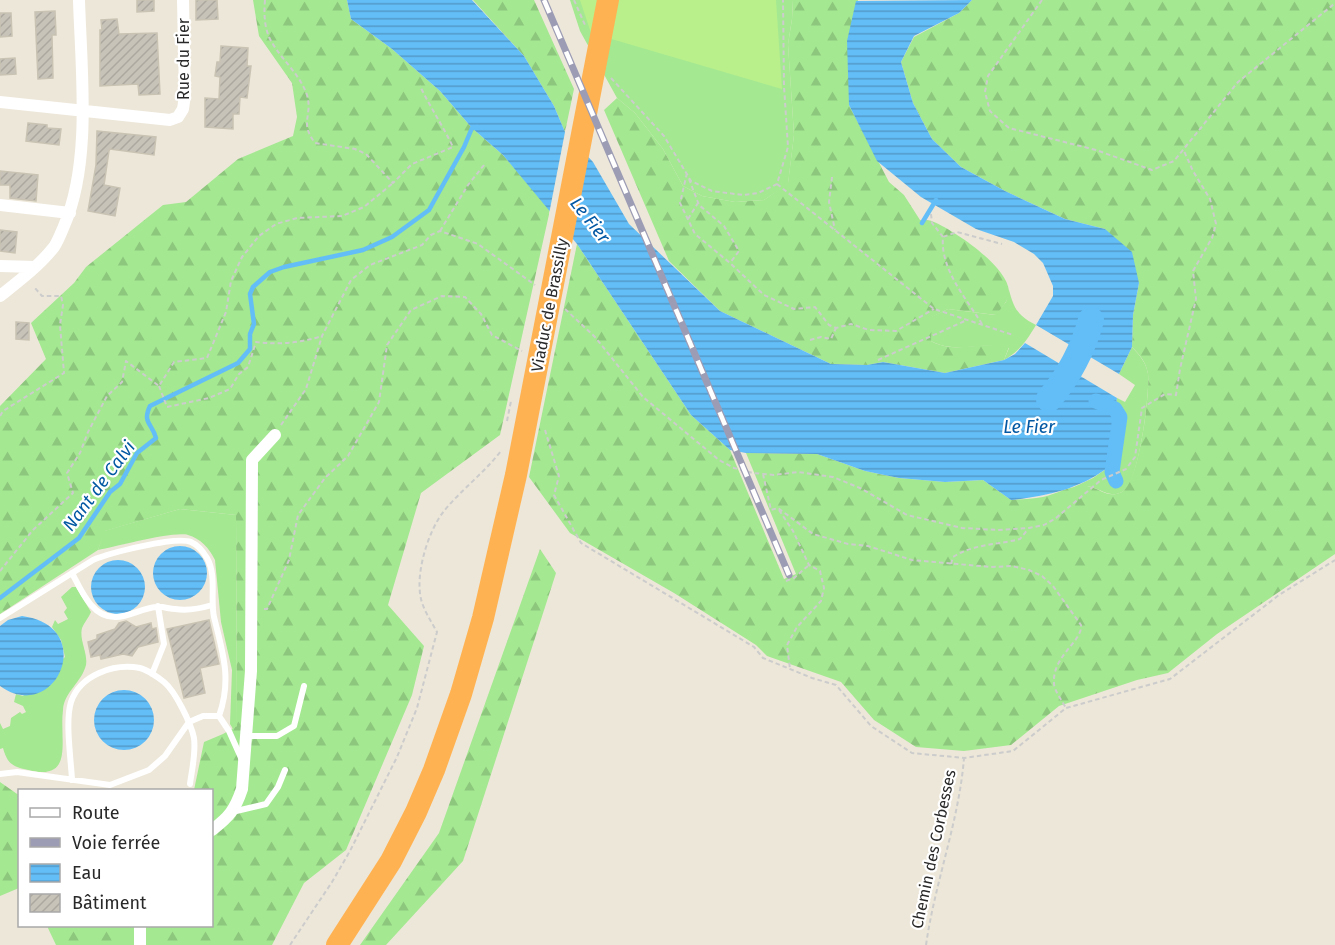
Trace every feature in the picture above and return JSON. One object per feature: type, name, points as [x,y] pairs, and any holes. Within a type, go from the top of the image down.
[{"type":"highway","name":"Viaduc de Brassilly","points":[[337,945],[392,861],[416,812],[461,694],[483,618],[514,487],[608,0]]},
{"type":"street","points":[[0,296],[35,267],[55,245],[70,213],[79,163],[82,111],[79,0]]},
{"type":"street","name":"Rue du Fier","points":[[82,111],[170,120],[178,117],[183,109],[186,95],[183,0]]},
{"type":"street","points":[[0,102],[82,111]]},
{"type":"street","points":[[0,205],[70,213]]},
{"type":"street","points":[[0,266],[35,267]]},
{"type":"street","points":[[213,829],[237,805],[242,789],[251,671],[252,460],[275,435]]},
{"type":"street","points":[[140,927],[140,945]]},
{"type":"lane","points":[[0,618],[106,554],[178,540],[192,542],[202,550],[212,572],[212,605],[225,663],[226,684],[219,716],[244,763]]},
{"type":"lane","points":[[72,573],[88,601],[106,616],[116,617],[158,606],[197,610],[212,605]]},
{"type":"lane","points":[[152,674],[164,644],[158,606]]},
{"type":"lane","points":[[72,780],[69,716],[71,701],[81,686],[96,674],[115,668],[141,668],[166,683],[189,722],[194,740],[190,784]]},
{"type":"lane","points":[[246,736],[277,736],[294,726],[304,686]]},
{"type":"lane","points":[[0,774],[17,772],[110,785],[149,770],[165,756],[189,722],[203,716],[219,716]]},
{"type":"lane","points":[[231,812],[266,804],[278,787],[285,770]]},
{"type":"path","points":[[265,0],[264,17],[269,37],[303,85],[309,110],[306,119],[308,134],[315,143],[354,149],[366,154],[393,183]]},
{"type":"path","points":[[574,0],[587,29]]},
{"type":"path","points":[[610,76],[664,136],[691,181],[712,191],[742,195],[758,194],[777,183],[788,147],[784,86],[783,0]]},
{"type":"path","points":[[1042,0],[988,76],[985,92],[990,111],[1009,128],[1096,150],[1152,170],[1174,161],[1238,82],[1334,4]]},
{"type":"path","points":[[159,386],[174,362],[207,358],[226,312],[231,281],[242,257],[259,236],[276,224],[297,218],[342,216],[364,207],[412,164],[453,147],[420,86]]},
{"type":"path","points":[[561,305],[595,337],[643,397],[719,460],[734,468],[774,475],[798,472],[833,477],[860,488],[907,515],[962,528],[998,530],[1044,525],[1056,518],[1101,480],[1126,469],[1135,457],[1142,408],[1165,394],[1176,395],[1197,299],[1193,271],[1212,238],[1216,224],[1210,199],[1184,151]]},
{"type":"path","points":[[275,435],[306,389],[322,336],[336,305],[351,280],[370,265],[422,245],[440,231],[468,185],[484,165]]},
{"type":"path","points":[[687,173],[698,203],[724,226],[739,251],[730,263]]},
{"type":"path","points":[[687,173],[680,203],[694,234],[764,295],[794,309],[815,307],[829,325],[836,328],[851,324],[868,330],[896,331],[934,309]]},
{"type":"path","points":[[832,177],[829,202],[835,230]]},
{"type":"path","points":[[777,183],[934,309],[1013,334]]},
{"type":"path","points":[[687,219],[698,203]]},
{"type":"path","points":[[931,214],[932,223],[942,237],[942,250],[952,278],[982,324]]},
{"type":"path","points":[[440,231],[478,244],[537,286]]},
{"type":"path","points":[[942,237],[957,232],[1002,244]]},
{"type":"path","points":[[0,416],[3,411],[64,373],[60,326],[63,305],[61,296],[42,296],[24,276]]},
{"type":"path","points":[[267,609],[289,560],[298,515],[325,478],[348,456],[380,402],[387,345],[411,310],[442,296],[465,297],[481,314],[492,335],[528,354]]},
{"type":"path","points":[[878,360],[967,320]]},
{"type":"path","points":[[810,340],[821,337],[831,339],[836,328]]},
{"type":"path","points":[[0,572],[33,530],[73,493],[67,473],[80,453],[107,396],[122,382],[126,361],[159,386],[167,407],[209,398],[230,389],[239,374],[248,368],[256,342],[284,344],[322,336]]},
{"type":"path","points":[[545,431],[559,476],[554,495],[581,543],[754,647],[763,658],[836,685],[871,726],[912,753],[964,758],[1013,752],[1066,708],[1170,679],[1279,595],[1335,560]]},
{"type":"path","points":[[290,945],[333,882],[350,851],[397,757],[417,708],[437,632],[423,608],[419,585],[430,534],[442,513],[482,473],[505,445]]},
{"type":"path","points":[[763,474],[771,510],[778,508]]},
{"type":"path","points":[[778,508],[813,534],[848,544],[868,546],[912,560],[991,567],[1012,566],[1042,576],[1053,586],[1081,625],[1082,631],[1065,650],[1058,664],[1053,684],[1066,708]]},
{"type":"path","points":[[778,508],[793,531],[809,565],[820,571],[824,588],[821,601],[797,627],[787,645],[790,669]]},
{"type":"path","points":[[951,564],[953,557],[962,551],[1020,539],[1029,528]]},
{"type":"path","points":[[786,581],[794,578],[809,565]]},
{"type":"path","name":"Chemin des Corbesses","points":[[926,945],[935,896],[958,801],[964,758]]},
{"type":"green space","points":[[253,0],[347,0],[351,19],[392,49],[440,91],[472,128],[503,155],[550,210],[500,435],[421,493],[388,605],[424,646],[412,695],[346,850],[304,883],[272,945],[56,945],[47,927],[213,927],[213,789],[194,789],[204,742],[237,726],[236,515],[180,509],[105,531],[98,550],[0,614],[0,406],[46,359],[31,323],[74,283],[86,267],[163,205],[186,202],[238,159],[293,136],[297,117],[292,83],[259,36]]},
{"type":"green space","points":[[473,0],[534,0],[574,89],[565,132],[554,106],[524,56]]},
{"type":"green space","points":[[570,0],[793,0],[788,44],[794,135],[788,184],[764,200],[735,202],[702,196],[683,186],[663,149],[635,113],[617,98],[580,31]]},
{"type":"green space","points":[[580,0],[776,0],[782,89],[591,33]]},
{"type":"green space","points":[[793,0],[858,0],[849,105],[889,182],[904,195],[920,220],[931,221],[943,227],[979,250],[999,271],[1009,291],[1006,301],[996,315],[948,309],[932,317],[931,341],[950,347],[999,345],[1009,347],[1004,360],[945,373],[883,362],[867,365],[831,364],[720,311],[669,261],[604,110],[617,98],[635,113],[663,149],[683,186],[702,196],[735,202],[764,200],[788,183],[794,135],[788,44]]},
{"type":"green space","points":[[972,0],[1335,0],[1335,554],[1217,634],[1168,673],[1137,680],[1059,706],[1011,745],[964,751],[916,747],[874,720],[841,682],[767,656],[756,645],[674,593],[570,533],[529,477],[577,244],[691,415],[730,450],[784,579],[796,574],[746,453],[817,454],[865,471],[899,478],[945,482],[983,480],[1011,500],[1043,497],[1082,486],[1092,487],[1108,494],[1122,492],[1134,473],[1147,400],[1147,370],[1142,359],[1132,347],[1133,315],[1139,283],[1105,229],[1065,219],[961,167],[932,139],[913,103],[901,62],[914,37],[959,13]]},
{"type":"green space","points":[[1009,290],[1018,311],[1036,325],[1023,345],[1010,357],[1004,360],[1009,348],[1000,346],[951,347],[931,341],[931,317],[948,309],[995,315],[1006,302]]},
{"type":"green space","points":[[1132,347],[1146,366],[1148,384],[1139,453],[1130,483],[1125,490],[1115,494],[1086,486],[1072,488],[1106,469],[1117,398],[1125,402],[1135,385],[1119,374]]},
{"type":"green space","points":[[180,509],[236,515],[237,726],[233,729],[230,724],[232,670],[221,622],[215,560],[204,544],[188,535],[180,534],[98,550],[104,531]]},
{"type":"green space","points":[[540,549],[556,573],[463,861],[386,945],[360,945],[439,833]]},
{"type":"green space","points":[[72,587],[76,587],[91,612],[81,633],[86,665],[64,704],[62,757],[58,765],[51,770],[40,772],[20,768],[10,763],[3,748],[0,749],[0,723],[3,729],[10,726],[11,718],[20,712],[22,714],[26,712],[23,706],[14,702],[16,694],[23,696],[65,657],[61,640],[52,627],[55,620],[58,624],[68,619],[64,612],[67,608],[61,597]]},
{"type":"green space","points":[[0,782],[18,795],[18,888],[0,896]]},
{"type":"water","name":"Le Fier","points":[[347,0],[472,0],[524,56],[554,106],[565,132],[593,162],[629,224],[720,311],[831,364],[867,365],[883,362],[945,373],[1004,360],[1015,354],[1025,343],[1117,398],[1106,469],[1084,482],[1061,491],[1011,500],[983,480],[945,482],[899,478],[865,471],[817,454],[746,453],[730,450],[691,415],[577,244],[503,155],[472,128],[440,91],[392,49],[351,19]]},
{"type":"water","points":[[972,0],[959,13],[914,36],[901,62],[913,103],[932,139],[961,167],[1065,219],[1105,229],[1132,252],[1139,283],[1133,315],[1132,347],[1119,374],[1036,325],[1053,296],[1053,286],[1043,263],[1034,254],[1014,242],[976,229],[921,197],[877,161],[849,105],[847,41],[856,1]]},
{"type":"water","points":[[175,546],[185,546],[195,550],[203,558],[207,573],[203,588],[195,596],[185,600],[175,600],[165,596],[157,588],[153,578],[153,568],[157,558],[165,550]]},
{"type":"water","points":[[118,560],[128,562],[137,568],[143,577],[145,587],[143,597],[137,606],[128,612],[118,614],[108,612],[99,606],[93,597],[91,587],[93,577],[99,568],[108,562]]},
{"type":"water","points":[[22,616],[45,624],[59,637],[64,653],[61,670],[52,684],[38,693],[20,695],[0,686],[0,626],[8,620]]},
{"type":"water","points":[[124,690],[145,699],[154,720],[145,741],[124,750],[103,741],[94,720],[103,699]]},
{"type":"pier","points":[[566,127],[589,152],[571,242],[549,214]]},
{"type":"building","points":[[137,0],[154,0],[154,11],[137,12]]},
{"type":"building","points":[[196,0],[217,0],[218,19],[196,20]]},
{"type":"building","points":[[55,11],[56,35],[52,35],[53,78],[38,79],[35,12]]},
{"type":"building","points":[[0,13],[11,13],[12,36],[0,37]]},
{"type":"building","points":[[117,19],[119,34],[157,33],[160,94],[139,95],[138,84],[100,86],[101,20]]},
{"type":"building","points":[[221,46],[248,48],[247,66],[251,66],[247,98],[240,97],[239,114],[233,114],[233,129],[205,127],[205,98],[219,99],[220,77],[215,76],[217,62],[220,62]]},
{"type":"building","points":[[15,58],[16,74],[0,75],[0,59]]},
{"type":"building","points":[[28,123],[61,129],[59,145],[26,141]]},
{"type":"building","points":[[97,131],[156,137],[154,155],[110,149],[104,185],[120,188],[115,216],[88,211],[96,165]]},
{"type":"building","points":[[0,171],[38,175],[36,201],[10,198],[10,185],[0,185]]},
{"type":"building","points":[[0,230],[17,232],[15,253],[0,251]]},
{"type":"building","points":[[16,322],[29,323],[29,340],[16,339]]},
{"type":"building","points":[[209,620],[219,664],[200,668],[205,693],[184,698],[167,629]]},
{"type":"building","points":[[126,621],[136,627],[151,623],[152,629],[156,628],[158,642],[138,647],[132,656],[123,654],[101,659],[100,655],[91,657],[88,642]]},
{"type":"waterway","name":"Nant de Calvi","points":[[0,598],[79,538],[110,492],[120,484],[137,453],[156,438],[147,420],[150,406],[238,363],[250,349],[250,334],[254,324],[250,294],[253,287],[270,272],[363,250],[392,237],[429,210],[472,128],[477,127]]},
{"type":"waterway","points":[[922,223],[936,200]]},
{"type":"waterway","name":"Le Fier","points":[[1049,399],[1063,382],[1074,362],[1091,320]]},
{"type":"waterway","points":[[1096,401],[1115,409],[1120,417],[1112,472],[1116,481]]},
{"type":"railway","points":[[544,0],[789,575]]}]
